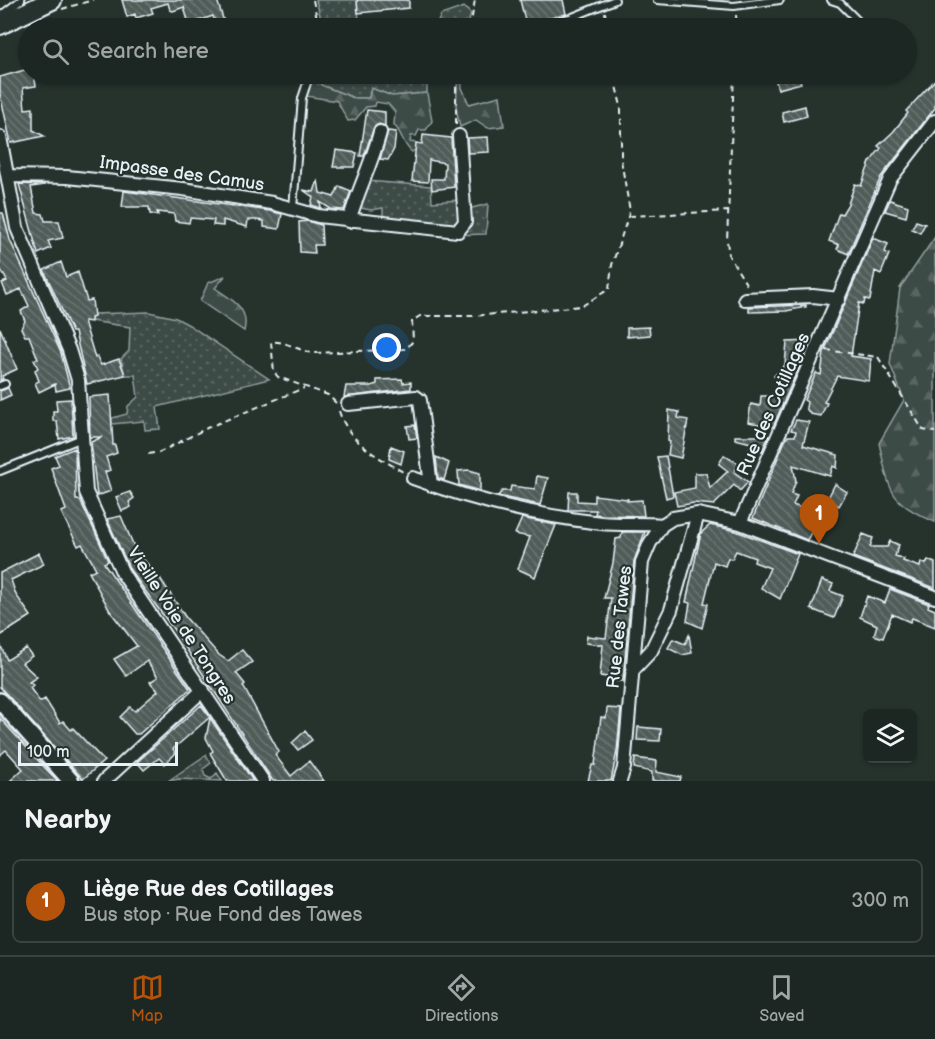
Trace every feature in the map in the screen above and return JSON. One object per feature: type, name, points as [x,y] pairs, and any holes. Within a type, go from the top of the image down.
[{"type":"main road","points":[[1,17],[37,0]]},
{"type":"main road","points":[[1,17],[56,5]]},
{"type":"street","name":"Rue des Cotillages","points":[[740,523],[890,179],[935,121]]},
{"type":"street","points":[[350,221],[356,199],[372,165],[380,132]]},
{"type":"street","name":"Impasse des Camus","points":[[8,176],[113,181],[183,189],[293,208],[318,216],[350,221],[458,231],[465,222],[459,136]]},
{"type":"street","name":"Vieille Voie de Tongres","points":[[0,137],[17,228],[69,350],[81,401],[86,492],[123,574],[263,781]]},
{"type":"street","points":[[750,299],[825,296],[838,299]]},
{"type":"street","points":[[348,404],[416,398],[420,400],[431,484]]},
{"type":"street","points":[[412,478],[550,516],[603,524],[662,525],[673,518],[698,514],[740,523],[935,597]]},
{"type":"street","points":[[633,671],[651,651],[670,610],[698,514]]},
{"type":"street","name":"Rue des Tawes","points":[[620,781],[624,768],[642,562],[650,543],[662,525]]},
{"type":"street","points":[[104,781],[203,690]]},
{"type":"street","points":[[0,701],[71,781]]},
{"type":"lane","points":[[1,17],[21,0]]},
{"type":"lane","points":[[564,18],[605,6],[615,0]]},
{"type":"lane","points":[[657,0],[734,6],[780,0]]},
{"type":"lane","points":[[831,0],[840,3],[854,18]]},
{"type":"lane","points":[[293,208],[302,98],[307,84]]},
{"type":"lane","points":[[0,471],[82,438]]},
{"type":"path","points":[[56,5],[93,0]]},
{"type":"path","points":[[313,0],[317,18]]},
{"type":"path","points":[[472,18],[475,0]]},
{"type":"path","points":[[605,6],[606,18]]},
{"type":"path","points":[[734,6],[736,18]]},
{"type":"path","points":[[455,84],[454,104],[459,136]]},
{"type":"path","points":[[412,478],[363,447],[351,436],[344,426],[335,401],[328,395],[278,377],[274,372],[271,342],[282,342],[298,351],[313,354],[387,351],[412,345],[412,321],[420,316],[474,316],[582,306],[609,289],[612,265],[628,216],[628,196],[621,160],[621,106],[616,84]]},
{"type":"path","points":[[734,84],[729,256],[750,299]]},
{"type":"path","points":[[628,216],[729,211]]},
{"type":"path","points":[[817,349],[878,357],[923,430],[935,432]]},
{"type":"path","points":[[148,454],[160,452],[209,427],[304,388]]},
{"type":"green space","points":[[316,0],[357,0],[359,18],[321,18]]},
{"type":"green space","points":[[464,7],[471,14],[470,18],[440,18],[441,15]]},
{"type":"green space","points":[[310,84],[321,84],[354,98],[369,98],[371,88],[392,96],[427,93],[432,121],[426,130],[419,130],[416,136],[411,136],[410,142],[416,143],[416,149],[412,152],[394,125],[395,112],[388,104],[376,102],[375,106],[366,107],[355,120],[348,121],[337,101],[306,96]]},
{"type":"green space","points":[[427,84],[427,93],[392,96],[371,88],[369,98],[354,98],[321,85]]},
{"type":"green space","points":[[457,84],[462,84],[469,104],[500,96],[504,126],[488,128],[476,120],[460,127],[456,108]]},
{"type":"green space","points":[[366,181],[431,186],[432,202],[459,200],[461,217],[457,225],[383,222],[383,208],[371,210],[355,207]]},
{"type":"green space","points":[[488,204],[486,234],[453,235],[468,209]]},
{"type":"green space","points":[[935,237],[935,522],[908,508],[893,493],[879,443],[904,400],[890,364],[900,288]]},
{"type":"green space","points":[[225,276],[215,288],[233,300],[242,310],[244,331],[200,301],[208,283]]},
{"type":"green space","points":[[149,312],[176,318],[189,325],[269,379],[157,407],[160,429],[145,430],[144,421],[112,424],[112,418],[127,414],[128,406],[138,397],[135,375],[125,375],[121,359],[129,351],[130,327],[91,321],[91,318],[94,314]]},
{"type":"green space","points":[[206,755],[211,763],[203,769],[205,776],[211,779],[217,773],[222,781],[179,779],[168,781]]},
{"type":"building","points":[[122,0],[217,0],[223,18],[214,18],[213,16],[187,18],[184,7],[173,11],[170,10],[168,3],[151,8],[153,13],[136,18],[135,14],[127,17]]},
{"type":"building","points":[[357,0],[409,0],[409,8],[358,13]]},
{"type":"building","points":[[520,0],[563,0],[566,14],[550,18],[524,18]]},
{"type":"building","points":[[18,72],[18,84],[36,84],[36,86],[23,88],[25,109],[33,108],[33,130],[44,136],[11,143],[0,94],[0,77]]},
{"type":"building","points":[[935,80],[935,108],[881,177],[848,254],[837,249],[839,245],[829,241],[839,213],[842,214],[848,204],[855,184],[861,186],[870,162],[881,148],[878,146],[893,132],[908,113],[906,111]]},
{"type":"building","points":[[777,84],[797,84],[778,89]]},
{"type":"building","points":[[805,106],[807,116],[784,122],[782,112]]},
{"type":"building","points":[[367,110],[385,112],[385,126],[379,124],[374,127],[364,156],[360,156]]},
{"type":"building","points":[[388,131],[396,132],[394,149],[388,160],[380,159]]},
{"type":"building","points":[[423,135],[451,138],[454,187],[432,190],[431,179],[444,179],[445,163],[429,160],[428,182],[412,181],[416,143],[422,144]]},
{"type":"building","points":[[488,137],[489,152],[468,153],[467,138]]},
{"type":"building","points":[[336,150],[357,153],[354,167],[333,167]]},
{"type":"building","points":[[318,180],[320,193],[334,197],[339,186],[351,191],[344,210],[331,209],[320,202],[321,208],[311,205],[313,197],[303,190],[314,192]]},
{"type":"building","points":[[19,184],[45,185],[31,187],[36,213],[43,214],[45,221],[59,221],[63,238],[48,241],[51,248],[38,254]]},
{"type":"building","points":[[124,191],[282,214],[279,229],[264,227],[264,221],[256,220],[248,220],[247,227],[223,220],[223,226],[213,225],[214,220],[190,218],[189,223],[175,221],[174,214],[157,212],[158,215],[150,214],[149,207],[122,207]]},
{"type":"building","points":[[890,200],[908,206],[906,217],[885,211]]},
{"type":"building","points":[[0,213],[3,213],[10,240],[61,353],[70,388],[56,391],[55,384],[39,392],[35,383],[39,381],[35,370],[38,368],[34,360],[38,359],[29,336],[25,336],[21,328],[25,321],[21,311],[29,306],[21,289],[7,295],[2,283],[7,281],[0,268]]},
{"type":"building","points":[[307,221],[321,225],[322,245],[314,245],[315,253],[300,252],[299,222]]},
{"type":"building","points":[[916,221],[925,224],[920,233],[912,229]]},
{"type":"building","points":[[873,238],[888,244],[885,252],[889,254],[881,274],[875,271],[870,300],[865,299],[864,304],[859,303],[851,356],[871,359],[869,381],[837,376],[824,402],[827,403],[821,416],[810,414],[806,408],[807,402],[804,400],[816,373],[821,375],[824,352]]},
{"type":"building","points":[[61,262],[66,277],[78,272],[87,301],[92,300],[94,317],[91,318],[91,322],[84,321],[95,358],[97,357],[101,365],[119,359],[125,375],[87,384],[75,332],[72,332],[44,270]]},
{"type":"building","points":[[806,305],[806,307],[786,311],[749,312],[749,307]]},
{"type":"building","points":[[649,327],[650,335],[627,337],[627,328]]},
{"type":"building","points":[[0,328],[17,369],[2,376],[3,379],[0,380]]},
{"type":"building","points":[[810,341],[773,427],[748,422],[751,404],[760,406],[761,396],[772,396],[780,378],[774,376],[785,365],[787,342]]},
{"type":"building","points":[[402,379],[403,383],[411,382],[411,389],[344,397],[346,386],[371,386],[377,384],[377,380]]},
{"type":"building","points":[[8,388],[11,395],[0,400],[0,391]]},
{"type":"building","points":[[110,395],[113,445],[117,453],[106,457],[110,470],[105,472],[111,491],[97,496],[91,442],[102,437],[90,437],[89,397]]},
{"type":"building","points":[[71,399],[73,436],[59,439],[57,421],[53,421],[53,411],[57,411],[56,400]]},
{"type":"building","points":[[669,410],[679,412],[678,418],[688,420],[681,458],[668,455]]},
{"type":"building","points":[[796,420],[809,422],[803,445],[838,455],[837,468],[833,466],[830,476],[793,465],[796,481],[791,494],[797,496],[793,505],[812,512],[816,501],[826,506],[807,540],[753,518],[784,443],[788,436],[795,436],[796,431],[791,430]]},
{"type":"building","points":[[415,425],[417,438],[409,439],[407,426]]},
{"type":"building","points":[[735,436],[769,436],[762,451],[750,448],[751,443],[735,439]]},
{"type":"building","points":[[391,446],[404,451],[401,464],[389,459]]},
{"type":"building","points":[[75,448],[76,500],[80,500],[108,561],[104,563],[190,689],[139,734],[135,734],[120,717],[130,707],[135,711],[158,691],[150,682],[158,677],[147,661],[126,676],[114,659],[137,646],[110,611],[89,572],[96,569],[82,544],[78,546],[61,512],[66,510],[51,468],[59,465],[55,456]]},
{"type":"building","points":[[724,455],[739,464],[734,472],[748,482],[740,491],[734,485],[714,505],[694,503],[677,506],[674,492],[695,488],[695,473],[706,473],[710,488],[728,471],[719,464]]},
{"type":"building","points":[[666,456],[673,496],[666,498],[657,457]]},
{"type":"building","points":[[436,457],[449,463],[444,480],[438,478]]},
{"type":"building","points":[[469,470],[480,473],[480,491],[459,485],[458,471]]},
{"type":"building","points":[[537,476],[548,478],[540,505],[498,496],[502,491],[510,491],[511,486],[535,489]]},
{"type":"building","points":[[835,484],[847,492],[839,506],[827,500]]},
{"type":"building","points":[[130,492],[134,498],[129,502],[131,507],[122,511],[116,497]]},
{"type":"building","points":[[569,492],[577,492],[577,501],[594,502],[594,495],[628,499],[627,501],[642,500],[644,516],[602,515],[595,514],[596,510],[568,510]]},
{"type":"building","points":[[121,516],[136,551],[160,578],[186,618],[219,655],[228,661],[242,650],[252,662],[236,673],[245,684],[243,686],[279,752],[275,755],[291,776],[309,761],[324,781],[273,781],[174,630],[130,570],[107,519]]},
{"type":"building","points":[[522,518],[556,525],[535,577],[518,569],[530,537],[515,534]]},
{"type":"building","points":[[710,525],[736,531],[798,554],[780,599],[761,588],[770,568],[754,562],[755,558],[736,551],[732,559],[728,558],[725,566],[714,562],[704,603],[708,604],[702,628],[687,621],[690,603],[686,602],[701,533]]},
{"type":"building","points":[[622,532],[645,532],[634,561],[623,681],[607,681],[607,677],[600,676],[603,645],[586,643],[587,636],[606,638],[611,598],[604,598],[613,563],[616,539],[621,538]]},
{"type":"building","points":[[863,534],[873,538],[870,547],[887,547],[890,541],[899,545],[895,556],[904,559],[903,561],[920,567],[921,562],[926,564],[928,560],[935,563],[935,588],[853,557]]},
{"type":"building","points":[[39,553],[44,564],[11,580],[16,595],[31,616],[0,636],[0,573]]},
{"type":"building","points":[[822,580],[833,584],[830,591],[843,596],[834,618],[811,609]]},
{"type":"building","points":[[890,589],[929,604],[928,607],[935,610],[935,627],[912,618],[910,622],[892,614],[883,638],[874,635],[877,625],[860,617],[867,596],[885,603]]},
{"type":"building","points":[[689,635],[692,653],[682,655],[668,648],[673,639],[685,644]]},
{"type":"building","points":[[0,644],[7,660],[26,648],[32,656],[22,663],[37,677],[29,682],[33,685],[30,688],[40,702],[45,699],[60,723],[63,721],[71,730],[73,728],[104,761],[83,779],[0,687]]},
{"type":"building","points":[[201,705],[210,717],[173,749],[176,753],[165,764],[159,758],[144,770],[137,762]]},
{"type":"building","points":[[607,708],[621,709],[617,751],[611,781],[588,781],[592,765],[595,765],[601,717],[606,718]]},
{"type":"building","points":[[0,718],[58,781],[10,781],[23,769],[6,750],[0,755]]},
{"type":"building","points":[[210,718],[253,781],[227,781],[210,753],[213,751],[206,738]]},
{"type":"building","points":[[638,727],[661,729],[660,741],[637,740]]},
{"type":"building","points":[[305,731],[312,740],[298,750],[292,743]]},
{"type":"building","points":[[635,758],[657,761],[656,772],[681,777],[680,781],[652,781],[652,772],[634,768]]},
{"type":"place","name":"Liège Rue des Cotillages","points":[[819,544]]}]
